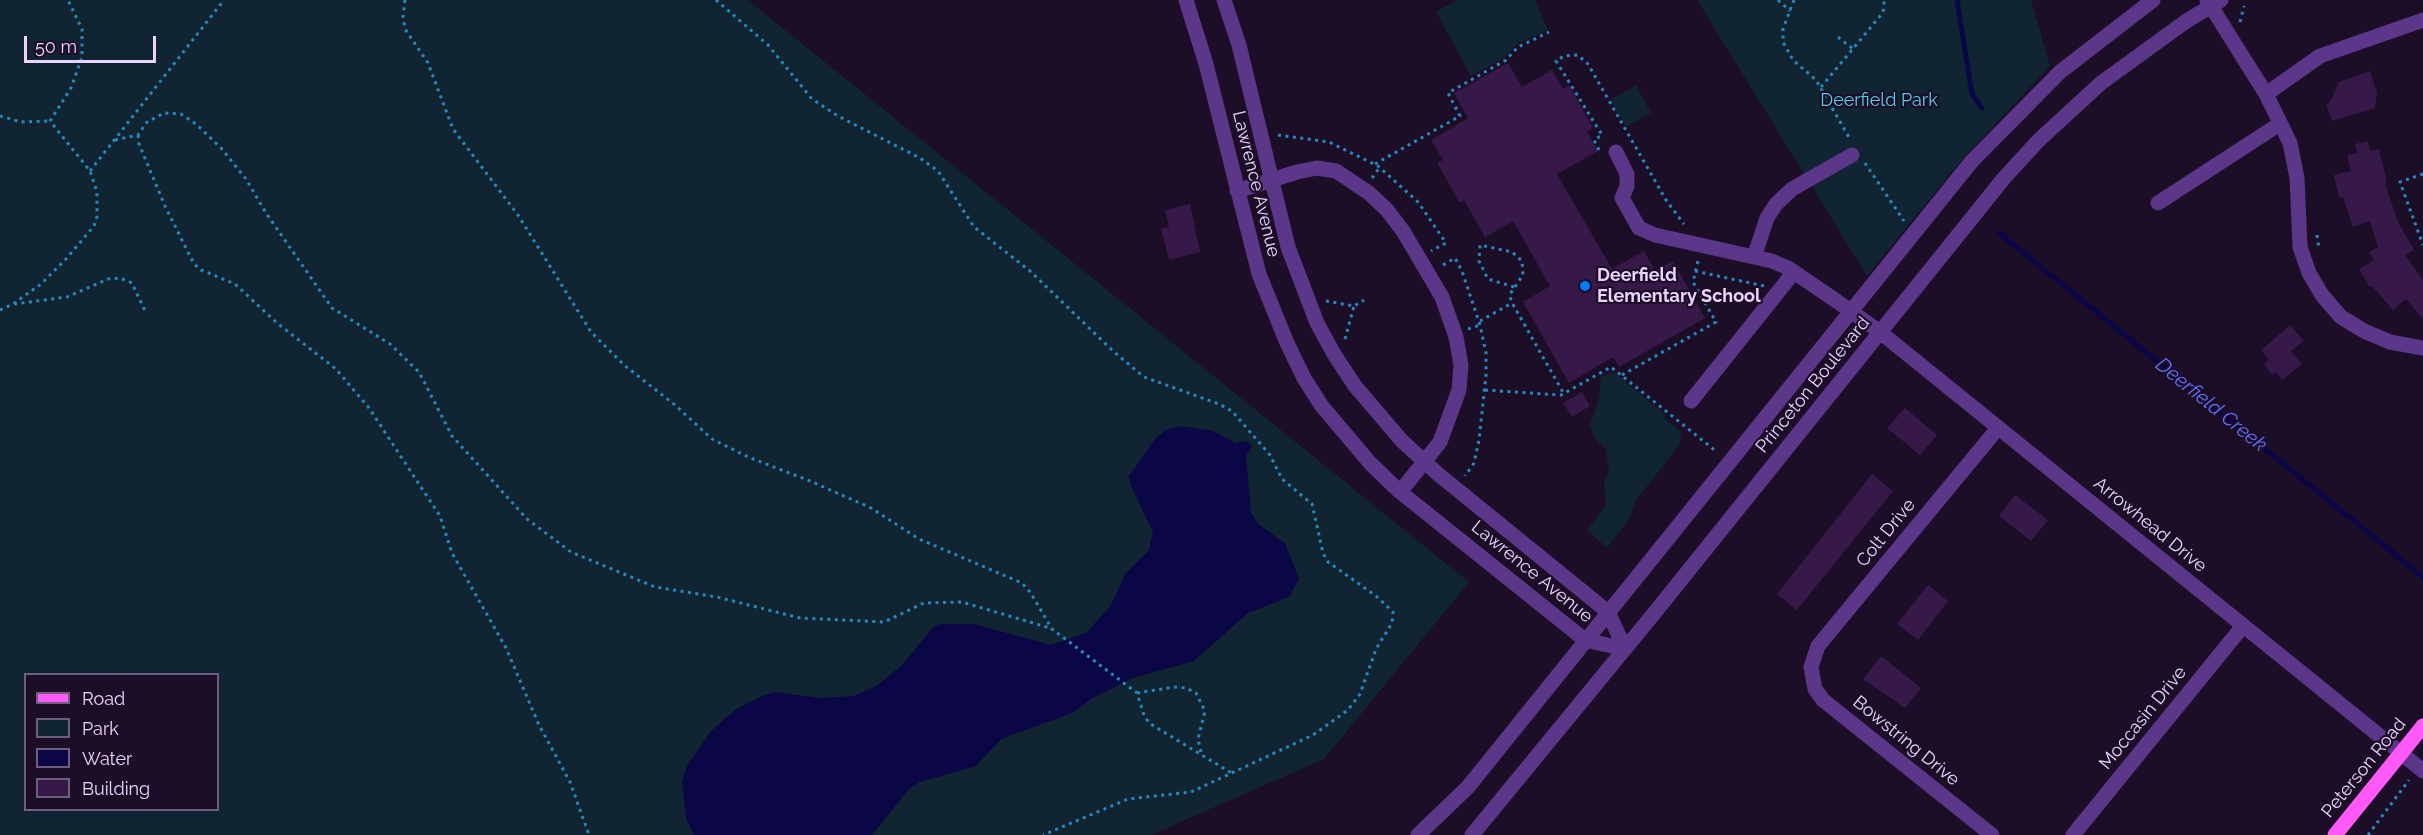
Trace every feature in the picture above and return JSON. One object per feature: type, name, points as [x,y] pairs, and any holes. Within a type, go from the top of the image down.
[{"type":"main road","name":"Peterson Road","points":[[2335,835],[2423,726]]},
{"type":"street","name":"Lawrence Avenue","points":[[1186,0],[1206,64],[1237,190],[1270,305],[1304,378],[1345,435],[1400,492],[1586,640],[1625,649]]},
{"type":"street","name":"Lawrence Avenue","points":[[1224,0],[1239,45],[1288,247],[1317,322],[1354,386],[1379,417],[1424,462],[1608,612],[1625,649]]},
{"type":"street","name":"Princeton Boulevard","points":[[1418,835],[1468,787],[1972,161],[2025,105],[2098,40],[2153,0]]},
{"type":"street","points":[[2213,2],[2266,94],[2278,124],[2290,143],[2295,161],[2300,247],[2308,273],[2322,296],[2341,317],[2364,332],[2390,342],[2423,348]]},
{"type":"street","name":"Princeton Boulevard","points":[[1472,835],[1625,649],[2004,177],[2039,140],[2138,54],[2213,2]]},
{"type":"street","points":[[2266,94],[2320,56],[2423,20]]},
{"type":"street","points":[[2158,203],[2278,124]]},
{"type":"street","name":"Arrowhead Drive","points":[[1609,153],[1627,174],[1627,186],[1622,198],[1639,228],[1655,235],[1772,261],[1794,272],[1851,311],[2421,769]]},
{"type":"street","points":[[1754,257],[1767,218],[1776,204],[1792,189],[1856,153]]},
{"type":"street","points":[[1237,190],[1317,168],[1336,171],[1351,180],[1387,210],[1403,231],[1442,297],[1456,337],[1461,365],[1459,390],[1444,434],[1400,492]]},
{"type":"street","points":[[1691,401],[1794,272]]},
{"type":"street","name":"Colt Drive","points":[[1811,667],[1818,646],[1998,428]]},
{"type":"street","name":"Moccasin Drive","points":[[2073,835],[2243,626]]},
{"type":"street","name":"Bowstring Drive","points":[[1811,667],[1815,689],[1823,700],[1992,835]]},
{"type":"path","points":[[50,121],[71,88],[82,57],[82,29],[68,0]]},
{"type":"path","points":[[90,171],[224,0]]},
{"type":"path","points":[[405,0],[403,18],[405,29],[428,63],[453,129],[518,214],[591,332],[624,365],[675,405],[712,439],[748,457],[871,508],[919,539],[1022,583],[1052,629]]},
{"type":"path","points":[[716,0],[768,45],[812,99],[838,117],[920,158],[938,171],[974,227],[1030,271],[1113,351],[1144,377],[1219,404],[1232,411],[1270,455],[1282,479],[1312,504],[1323,553],[1328,562],[1389,607],[1392,623],[1376,649],[1360,694],[1348,710],[1313,735],[1233,774],[1177,796],[1128,799],[1043,835]]},
{"type":"path","points":[[1778,0],[1790,11]]},
{"type":"path","points":[[1794,0],[1783,29],[1783,42],[1793,60],[1821,87],[1856,153],[1904,221]]},
{"type":"path","points":[[1821,87],[1881,15],[1884,0]]},
{"type":"path","points":[[1375,164],[1460,117],[1448,93],[1506,60],[1518,47],[1549,32]]},
{"type":"path","points":[[1838,37],[1853,49]]},
{"type":"path","points":[[1609,153],[1594,140],[1602,135],[1556,61],[1564,56],[1578,55],[1588,64],[1671,208],[1688,227]]},
{"type":"path","points":[[589,835],[570,782],[539,726],[506,648],[452,554],[440,516],[369,408],[336,369],[277,323],[234,284],[201,270],[194,264],[165,206],[139,144],[138,135],[147,122],[164,113],[174,112],[196,124],[222,148],[246,179],[266,213],[332,308],[390,344],[418,372],[452,436],[527,519],[571,552],[655,586],[717,597],[800,618],[884,622],[924,603],[962,602],[1052,629],[1137,693],[1143,714],[1149,723],[1169,737],[1201,752],[1233,774]]},
{"type":"path","points":[[0,116],[21,122],[50,121]]},
{"type":"path","points":[[0,310],[42,284],[94,226],[99,207],[90,171],[50,121]]},
{"type":"path","points":[[115,140],[138,135]]},
{"type":"path","points":[[2423,174],[2400,182],[2423,245]]},
{"type":"path","points":[[1514,287],[1488,279],[1479,261],[1480,245],[1518,255],[1524,268],[1514,287],[1510,294],[1512,303],[1564,394]]},
{"type":"path","points":[[1622,375],[1716,322],[1693,282],[1702,245]]},
{"type":"path","points":[[1695,271],[1766,286],[1776,294]]},
{"type":"path","points":[[13,304],[67,297],[108,279],[120,278],[132,283],[146,311]]},
{"type":"path","points":[[1324,300],[1354,306],[1364,300]]},
{"type":"path","points":[[1479,321],[1512,303]]},
{"type":"path","points":[[1345,341],[1354,306]]},
{"type":"path","points":[[1485,390],[1564,394],[1611,367],[1717,452]]},
{"type":"path","points":[[1137,693],[1174,687],[1186,688],[1196,693],[1205,711],[1198,739],[1201,752]]},
{"type":"path","points":[[2368,835],[2421,769]]},
{"type":"green space","points":[[0,0],[748,0],[1469,582],[1324,759],[1151,835],[0,835]]},
{"type":"green space","points":[[1457,0],[1535,0],[1548,30],[1517,44],[1504,58],[1471,76],[1436,12]]},
{"type":"green space","name":"Deerfield Park","points":[[1697,0],[2031,0],[2050,66],[1960,162],[1867,276]]},
{"type":"green space","points":[[1636,85],[1651,113],[1626,127],[1611,100]]},
{"type":"green space","points":[[1614,372],[1666,415],[1664,418],[1681,431],[1680,444],[1635,502],[1630,518],[1607,548],[1587,530],[1606,505],[1604,482],[1609,471],[1606,450],[1594,437],[1590,425],[1599,398],[1601,377]]},
{"type":"water","points":[[1181,426],[1213,431],[1235,443],[1247,441],[1252,446],[1246,456],[1251,512],[1258,524],[1285,543],[1299,579],[1289,597],[1248,613],[1194,661],[1133,678],[1093,698],[1072,713],[1001,739],[976,766],[920,782],[909,789],[872,835],[694,835],[686,818],[682,782],[687,766],[711,731],[735,710],[760,697],[775,692],[820,698],[854,696],[878,685],[903,664],[934,626],[941,624],[974,624],[1051,645],[1086,633],[1111,605],[1125,574],[1149,550],[1153,532],[1131,486],[1129,476],[1156,438],[1166,430]]},
{"type":"building","points":[[1508,63],[1522,87],[1552,70],[1563,89],[1569,85],[1593,128],[1587,132],[1598,151],[1557,174],[1612,269],[1644,251],[1655,271],[1673,261],[1705,318],[1619,367],[1613,357],[1569,383],[1523,302],[1550,286],[1513,221],[1485,237],[1464,200],[1460,203],[1437,163],[1443,160],[1431,140],[1468,118],[1454,93]]},
{"type":"building","points":[[2370,71],[2377,93],[2375,108],[2332,121],[2326,104],[2330,102],[2339,82]]},
{"type":"building","points":[[2368,141],[2370,151],[2379,149],[2387,183],[2385,184],[2398,222],[2414,250],[2405,255],[2423,280],[2423,319],[2406,299],[2393,310],[2372,286],[2370,288],[2359,269],[2374,260],[2369,252],[2378,247],[2370,221],[2353,227],[2343,197],[2339,198],[2334,175],[2351,171],[2347,155],[2357,153],[2355,144]]},
{"type":"building","points":[[1190,204],[1200,252],[1169,260],[1161,229],[1169,227],[1165,210]]},
{"type":"building","points":[[2290,325],[2304,341],[2291,351],[2302,364],[2282,380],[2276,372],[2272,375],[2264,364],[2269,360],[2261,350]]},
{"type":"building","points":[[1582,392],[1590,406],[1572,417],[1563,403]]},
{"type":"building","points":[[1905,408],[1937,435],[1920,455],[1887,428]]},
{"type":"building","points":[[1872,474],[1893,491],[1797,610],[1777,594]]},
{"type":"building","points":[[2015,495],[2048,520],[2031,541],[1999,516]]},
{"type":"building","points":[[1928,585],[1948,601],[1918,640],[1897,624]]},
{"type":"building","points":[[1881,656],[1921,688],[1905,708],[1863,679]]},
{"type":"waterway","name":"Deerfield Creek","points":[[1957,0],[1972,94],[1982,108]]},
{"type":"waterway","name":"Deerfield Creek","points":[[1999,233],[2423,577]]},
{"type":"place","name":"Deerfield Elementary School","points":[[1585,286]]}]
